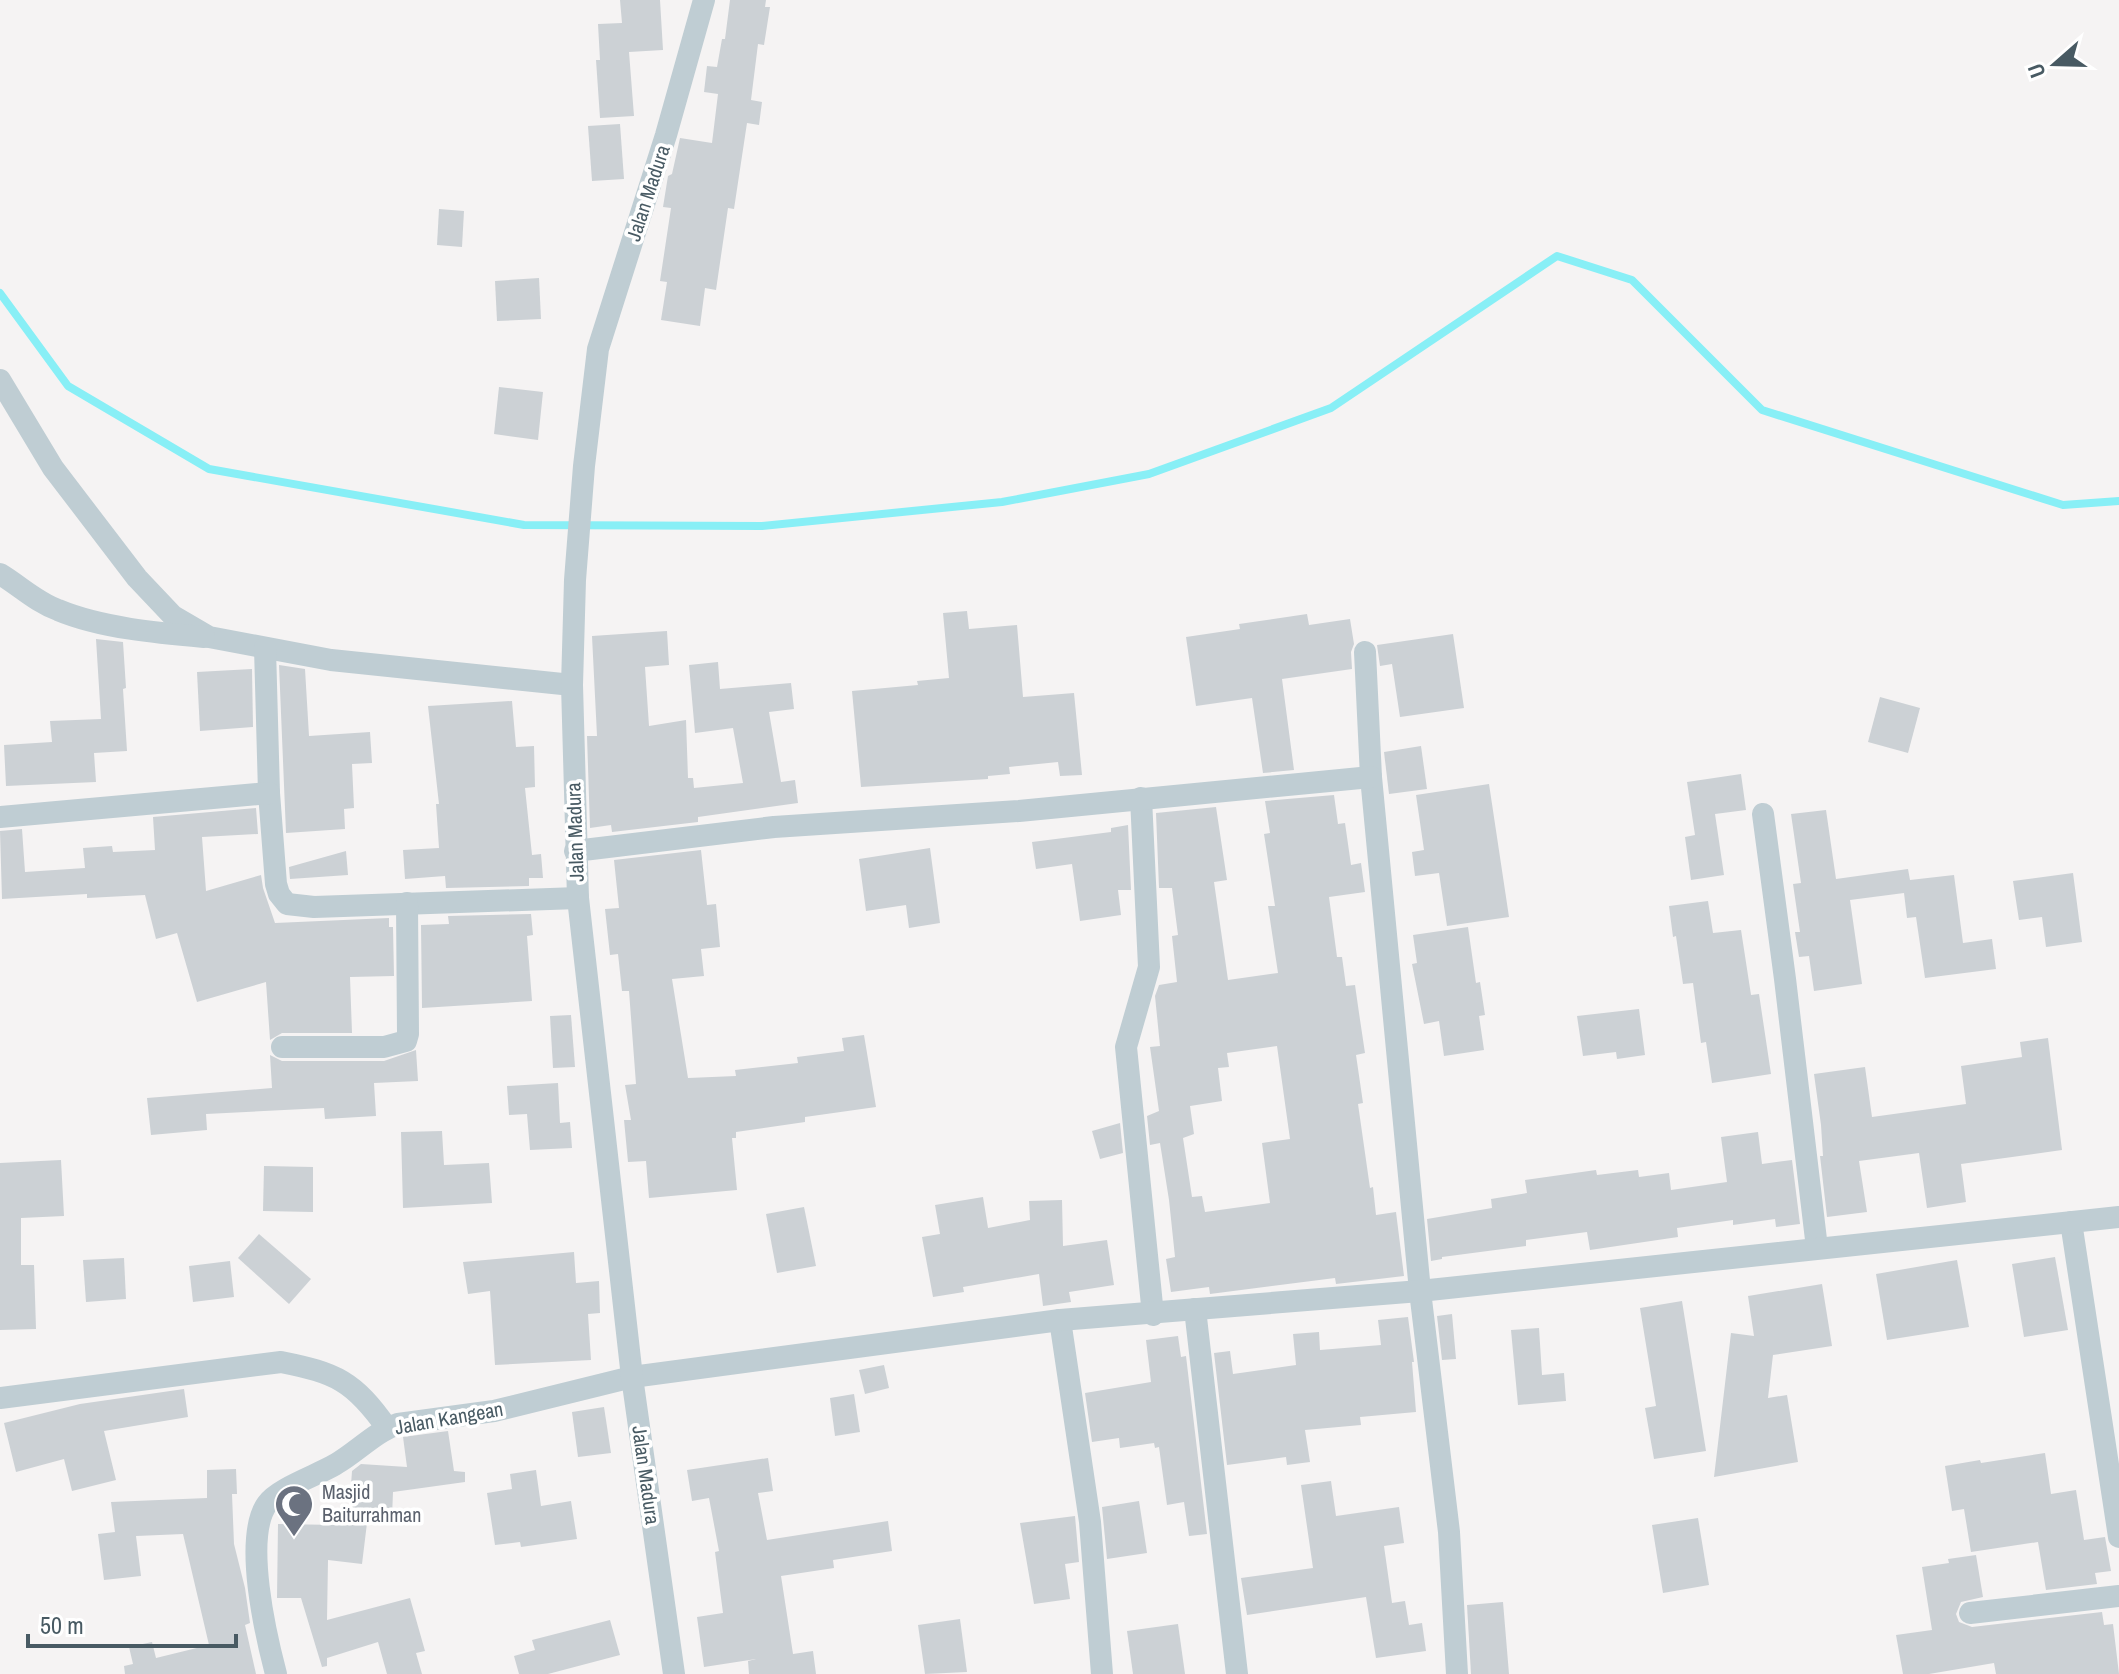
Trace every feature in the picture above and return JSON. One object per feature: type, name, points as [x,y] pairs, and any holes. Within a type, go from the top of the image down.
[{"type":"street","name":"Jalan Madura","points":[[674,1674],[632,1377],[578,898],[572,685],[575,580],[598,349],[666,135],[704,0]]},
{"type":"street","points":[[0,380],[53,468],[137,578],[173,616],[209,637]]},
{"type":"street","points":[[0,574],[37,600],[60,611],[144,633],[209,637],[331,660],[572,685]]},
{"type":"street","points":[[265,648],[269,793],[276,884],[287,904],[314,907],[578,898]]},
{"type":"street","points":[[1365,652],[1371,777],[1420,1291],[1449,1532],[1457,1674]]},
{"type":"street","points":[[575,851],[774,827],[1019,811],[1371,777]]},
{"type":"street","points":[[0,817],[269,793]]},
{"type":"street","points":[[1141,798],[1149,967],[1126,1047],[1153,1315]]},
{"type":"street","points":[[1763,814],[1817,1248]]},
{"type":"street","points":[[282,1047],[384,1047],[406,1041],[407,903]]},
{"type":"street","name":"Jalan Kangean","points":[[276,1674],[263,1614],[256,1544],[259,1522],[267,1504],[278,1494],[338,1463],[387,1428],[494,1411],[632,1377],[1060,1320],[1153,1315],[1420,1291],[2119,1217]]},
{"type":"street","points":[[2071,1222],[2119,1537]]},
{"type":"street","points":[[1195,1309],[1237,1674]]},
{"type":"street","points":[[1060,1320],[1090,1522],[1102,1674]]},
{"type":"street","points":[[0,1398],[281,1362],[323,1371],[340,1379],[367,1399],[387,1428]]},
{"type":"street","points":[[1970,1613],[2119,1596]]},
{"type":"building","points":[[620,0],[660,0],[663,50],[629,52],[634,116],[600,118],[596,60],[600,60],[598,24],[622,23]]},
{"type":"building","points":[[730,0],[766,0],[765,7],[770,7],[764,45],[758,44],[751,100],[762,102],[759,125],[747,123],[734,209],[728,208],[716,290],[705,288],[700,326],[661,320],[667,282],[660,281],[671,208],[663,207],[668,176],[672,174],[680,138],[712,143],[718,94],[704,92],[707,66],[717,67],[722,39],[725,39]]},
{"type":"building","points":[[620,124],[624,179],[592,181],[588,126]]},
{"type":"building","points":[[439,209],[464,211],[462,247],[437,245]]},
{"type":"building","points":[[539,278],[541,319],[497,321],[495,281]]},
{"type":"building","points":[[499,387],[543,392],[538,440],[494,434]]},
{"type":"building","points":[[967,611],[969,629],[1017,625],[1023,697],[1074,693],[1082,775],[1060,776],[1058,762],[1009,767],[1010,774],[988,776],[988,779],[861,787],[852,691],[918,685],[917,681],[949,678],[943,613]]},
{"type":"building","points":[[1307,614],[1309,625],[1350,619],[1354,644],[1352,669],[1282,679],[1294,770],[1263,773],[1252,698],[1196,706],[1186,637],[1240,629],[1239,624]]},
{"type":"building","points":[[667,631],[669,665],[645,667],[649,726],[686,720],[688,778],[693,778],[694,788],[743,783],[733,728],[695,733],[689,665],[718,662],[720,689],[791,683],[794,709],[769,712],[781,782],[795,780],[798,803],[698,817],[698,822],[612,832],[611,825],[590,828],[587,736],[597,736],[592,636]]},
{"type":"building","points":[[1453,634],[1464,708],[1400,717],[1392,664],[1380,666],[1377,645]]},
{"type":"building","points":[[96,639],[123,642],[127,751],[94,753],[96,782],[6,786],[4,745],[52,742],[50,721],[101,719]]},
{"type":"building","points":[[279,665],[305,669],[309,736],[370,732],[372,763],[352,764],[354,808],[344,809],[345,829],[286,833]]},
{"type":"building","points":[[252,669],[253,727],[200,731],[197,672]]},
{"type":"building","points":[[1880,697],[1920,708],[1908,753],[1868,742]]},
{"type":"building","points":[[512,701],[516,747],[534,746],[535,787],[525,788],[532,855],[541,854],[543,878],[529,878],[529,886],[446,888],[445,876],[405,879],[403,850],[439,848],[436,804],[439,804],[428,706]]},
{"type":"building","points":[[1421,746],[1427,789],[1389,794],[1384,752]]},
{"type":"building","points":[[1741,774],[1746,810],[1715,814],[1724,875],[1691,880],[1685,837],[1695,835],[1687,782]]},
{"type":"building","points":[[1489,784],[1509,917],[1447,926],[1439,873],[1415,876],[1412,852],[1424,850],[1416,795]]},
{"type":"building","points":[[1334,795],[1338,824],[1345,823],[1351,865],[1361,863],[1365,892],[1329,897],[1337,957],[1342,957],[1346,986],[1355,985],[1365,1053],[1356,1055],[1363,1103],[1358,1104],[1370,1188],[1373,1187],[1376,1215],[1396,1212],[1404,1276],[1336,1284],[1335,1278],[1210,1294],[1209,1287],[1171,1292],[1166,1259],[1175,1257],[1169,1200],[1160,1143],[1150,1145],[1147,1116],[1159,1111],[1150,1047],[1160,1046],[1155,996],[1159,985],[1177,982],[1172,936],[1178,935],[1172,888],[1159,888],[1156,813],[1216,807],[1227,880],[1214,882],[1228,980],[1278,973],[1268,906],[1275,906],[1264,834],[1270,833],[1265,801]],"holes":[[[1277,1046],[1290,1139],[1262,1143],[1270,1203],[1205,1212],[1202,1196],[1192,1197],[1183,1138],[1194,1134],[1190,1106],[1222,1101],[1218,1068],[1229,1067],[1227,1053]]]},
{"type":"building","points":[[256,808],[258,834],[202,837],[206,891],[261,875],[275,923],[389,918],[389,927],[393,927],[394,976],[350,977],[352,1033],[282,1033],[270,1040],[266,982],[197,1002],[177,933],[156,939],[145,895],[87,898],[87,894],[2,899],[0,831],[22,829],[25,872],[85,868],[83,848],[112,846],[113,852],[155,850],[153,817]]},
{"type":"building","points":[[1826,810],[1836,879],[1908,869],[1910,880],[1954,875],[1963,943],[1992,939],[1996,969],[1925,978],[1916,917],[1907,918],[1904,893],[1850,900],[1862,984],[1814,991],[1809,956],[1799,957],[1795,932],[1800,932],[1793,884],[1801,883],[1791,814]]},
{"type":"building","points":[[1128,825],[1131,890],[1118,890],[1121,915],[1080,921],[1072,864],[1036,869],[1032,842],[1111,832],[1111,828]]},
{"type":"building","points":[[930,848],[940,923],[909,928],[906,905],[866,911],[859,859]]},
{"type":"building","points":[[701,850],[707,905],[716,904],[720,947],[701,949],[704,976],[672,979],[688,1078],[736,1076],[735,1070],[798,1063],[797,1057],[844,1051],[842,1038],[864,1035],[876,1107],[805,1117],[805,1122],[736,1132],[736,1138],[732,1138],[737,1190],[649,1198],[646,1161],[628,1162],[624,1120],[631,1120],[625,1085],[636,1084],[629,991],[622,991],[618,954],[610,955],[605,909],[619,908],[614,860]]},
{"type":"building","points":[[346,851],[348,875],[290,879],[289,867]]},
{"type":"building","points":[[2073,873],[2082,942],[2046,947],[2042,917],[2019,920],[2013,881]]},
{"type":"building","points":[[1708,901],[1713,933],[1741,930],[1751,995],[1759,994],[1771,1074],[1712,1083],[1706,1042],[1701,1043],[1693,983],[1683,984],[1669,906]]},
{"type":"building","points":[[531,914],[533,935],[527,936],[532,1001],[422,1008],[421,925],[449,924],[448,916]]},
{"type":"building","points":[[1468,927],[1476,983],[1480,982],[1485,1015],[1479,1016],[1484,1050],[1444,1056],[1439,1021],[1424,1024],[1412,964],[1417,963],[1413,935]]},
{"type":"building","points":[[1639,1009],[1645,1055],[1617,1059],[1616,1052],[1583,1056],[1577,1016]]},
{"type":"building","points":[[571,1015],[575,1067],[553,1068],[550,1016]]},
{"type":"building","points":[[2048,1038],[2062,1150],[1961,1164],[1966,1202],[1927,1208],[1919,1153],[1859,1161],[1867,1212],[1827,1217],[1814,1074],[1865,1067],[1872,1117],[1966,1104],[1961,1066],[2022,1057],[2020,1042]]},
{"type":"building","points":[[416,1050],[418,1081],[374,1083],[376,1116],[325,1119],[324,1108],[206,1114],[207,1130],[151,1135],[147,1098],[272,1088],[270,1055],[282,1061],[384,1061]]},
{"type":"building","points":[[558,1083],[560,1123],[570,1122],[572,1148],[530,1150],[527,1114],[509,1115],[507,1086]]},
{"type":"building","points":[[1120,1123],[1123,1153],[1100,1159],[1092,1131]]},
{"type":"building","points":[[442,1131],[444,1165],[489,1163],[492,1203],[403,1208],[401,1132]]},
{"type":"building","points":[[1758,1132],[1762,1164],[1792,1160],[1800,1224],[1776,1227],[1775,1219],[1733,1225],[1733,1220],[1677,1228],[1678,1237],[1590,1250],[1587,1232],[1526,1240],[1526,1246],[1431,1261],[1427,1219],[1492,1208],[1491,1199],[1527,1193],[1525,1180],[1596,1170],[1597,1175],[1638,1170],[1639,1177],[1669,1173],[1671,1190],[1727,1182],[1721,1137]]},
{"type":"building","points":[[61,1160],[64,1216],[21,1218],[21,1265],[34,1265],[36,1329],[0,1330],[0,1163]]},
{"type":"building","points":[[264,1166],[313,1167],[313,1212],[263,1211]]},
{"type":"building","points":[[983,1197],[988,1228],[1030,1220],[1029,1201],[1062,1200],[1063,1246],[1107,1240],[1114,1285],[1069,1292],[1071,1302],[1043,1306],[1039,1274],[963,1287],[964,1292],[933,1297],[922,1237],[940,1234],[935,1205]]},
{"type":"building","points":[[804,1207],[816,1266],[777,1273],[766,1214]]},
{"type":"building","points":[[259,1234],[311,1279],[289,1304],[238,1258]]},
{"type":"building","points":[[574,1252],[576,1283],[599,1281],[600,1313],[588,1314],[591,1360],[495,1365],[490,1291],[468,1294],[463,1262]]},
{"type":"building","points":[[2055,1257],[2068,1330],[2024,1337],[2012,1264]]},
{"type":"building","points":[[124,1258],[126,1299],[86,1302],[83,1260]]},
{"type":"building","points":[[1957,1260],[1969,1327],[1887,1340],[1876,1274]]},
{"type":"building","points":[[230,1261],[234,1297],[193,1302],[189,1266]]},
{"type":"building","points":[[1822,1284],[1832,1346],[1773,1355],[1768,1398],[1787,1395],[1798,1462],[1714,1477],[1731,1333],[1754,1336],[1748,1296]]},
{"type":"building","points":[[1682,1301],[1706,1451],[1654,1459],[1645,1408],[1656,1406],[1640,1308]]},
{"type":"building","points":[[1452,1314],[1456,1359],[1442,1360],[1437,1316]]},
{"type":"building","points":[[1408,1317],[1416,1412],[1360,1417],[1361,1425],[1305,1430],[1310,1462],[1287,1465],[1286,1457],[1227,1465],[1214,1353],[1230,1351],[1233,1374],[1296,1365],[1293,1334],[1319,1332],[1320,1350],[1381,1345],[1378,1320]]},
{"type":"building","points":[[1539,1328],[1542,1375],[1564,1373],[1566,1401],[1518,1405],[1511,1330]]},
{"type":"building","points":[[1178,1336],[1181,1357],[1186,1356],[1207,1534],[1189,1536],[1184,1502],[1167,1505],[1159,1447],[1155,1448],[1154,1443],[1120,1448],[1119,1438],[1092,1442],[1085,1393],[1151,1382],[1146,1340]]},
{"type":"building","points":[[884,1365],[889,1388],[865,1394],[859,1370]]},
{"type":"building","points":[[184,1389],[188,1417],[104,1431],[116,1480],[72,1491],[64,1459],[16,1472],[4,1423],[80,1404]]},
{"type":"building","points":[[854,1394],[860,1432],[835,1436],[830,1398]]},
{"type":"building","points":[[604,1407],[611,1453],[578,1457],[572,1412]]},
{"type":"building","points":[[448,1431],[454,1471],[465,1472],[465,1482],[393,1492],[392,1517],[349,1514],[352,1471],[361,1464],[407,1467],[403,1437]]},
{"type":"building","points":[[2045,1453],[2051,1494],[2076,1490],[2084,1540],[2105,1537],[2111,1571],[2095,1573],[2097,1584],[2046,1590],[2038,1542],[1971,1552],[1964,1509],[1952,1511],[1945,1466]]},
{"type":"building","points":[[768,1458],[773,1491],[758,1493],[767,1540],[888,1521],[892,1551],[833,1560],[834,1568],[781,1576],[793,1654],[813,1651],[816,1674],[749,1674],[748,1661],[756,1659],[704,1667],[697,1617],[723,1613],[715,1552],[719,1551],[709,1498],[692,1501],[687,1470]]},
{"type":"building","points":[[236,1469],[237,1494],[232,1494],[234,1544],[245,1588],[250,1623],[245,1625],[256,1674],[125,1674],[124,1666],[133,1664],[129,1647],[152,1642],[156,1658],[209,1645],[183,1534],[136,1536],[141,1576],[104,1580],[98,1534],[115,1532],[111,1502],[207,1498],[207,1470]]},
{"type":"building","points":[[536,1470],[541,1506],[571,1501],[577,1539],[521,1547],[520,1542],[495,1545],[487,1493],[512,1489],[510,1474]]},
{"type":"building","points":[[1331,1481],[1336,1516],[1399,1507],[1404,1543],[1384,1546],[1392,1603],[1405,1601],[1409,1625],[1422,1623],[1426,1651],[1376,1658],[1366,1597],[1247,1615],[1241,1578],[1313,1568],[1301,1485]]},
{"type":"building","points":[[1139,1501],[1147,1553],[1107,1559],[1102,1507]]},
{"type":"building","points":[[1075,1516],[1079,1562],[1065,1564],[1070,1599],[1034,1604],[1020,1523]]},
{"type":"building","points":[[1698,1518],[1709,1585],[1663,1593],[1652,1525]]},
{"type":"building","points":[[339,1520],[367,1523],[362,1564],[328,1560],[327,1620],[410,1598],[425,1651],[416,1653],[422,1674],[387,1674],[378,1642],[327,1658],[327,1666],[322,1667],[301,1598],[277,1598],[278,1524],[338,1525]]},
{"type":"building","points":[[1976,1555],[1983,1597],[1961,1602],[1956,1614],[1959,1622],[1972,1627],[2102,1612],[2104,1625],[2113,1624],[2119,1674],[1996,1674],[1994,1663],[1929,1674],[1903,1674],[1896,1635],[1932,1630],[1922,1567]]},
{"type":"building","points":[[1503,1602],[1509,1674],[1471,1674],[1467,1605]]},
{"type":"building","points":[[960,1619],[967,1672],[925,1674],[918,1625]]},
{"type":"building","points":[[610,1620],[620,1655],[548,1674],[519,1674],[514,1656],[535,1650],[532,1640]]},
{"type":"building","points":[[1178,1624],[1185,1674],[1133,1674],[1127,1631]]},
{"type":"waterway","points":[[0,293],[68,386],[209,469],[524,525],[762,526],[1002,502],[1149,474],[1331,408],[1557,256],[1632,280],[1762,410],[2063,505],[2119,501]]},
{"type":"place","name":"Masjid Baiturrahman","points":[[294,1538]]}]
